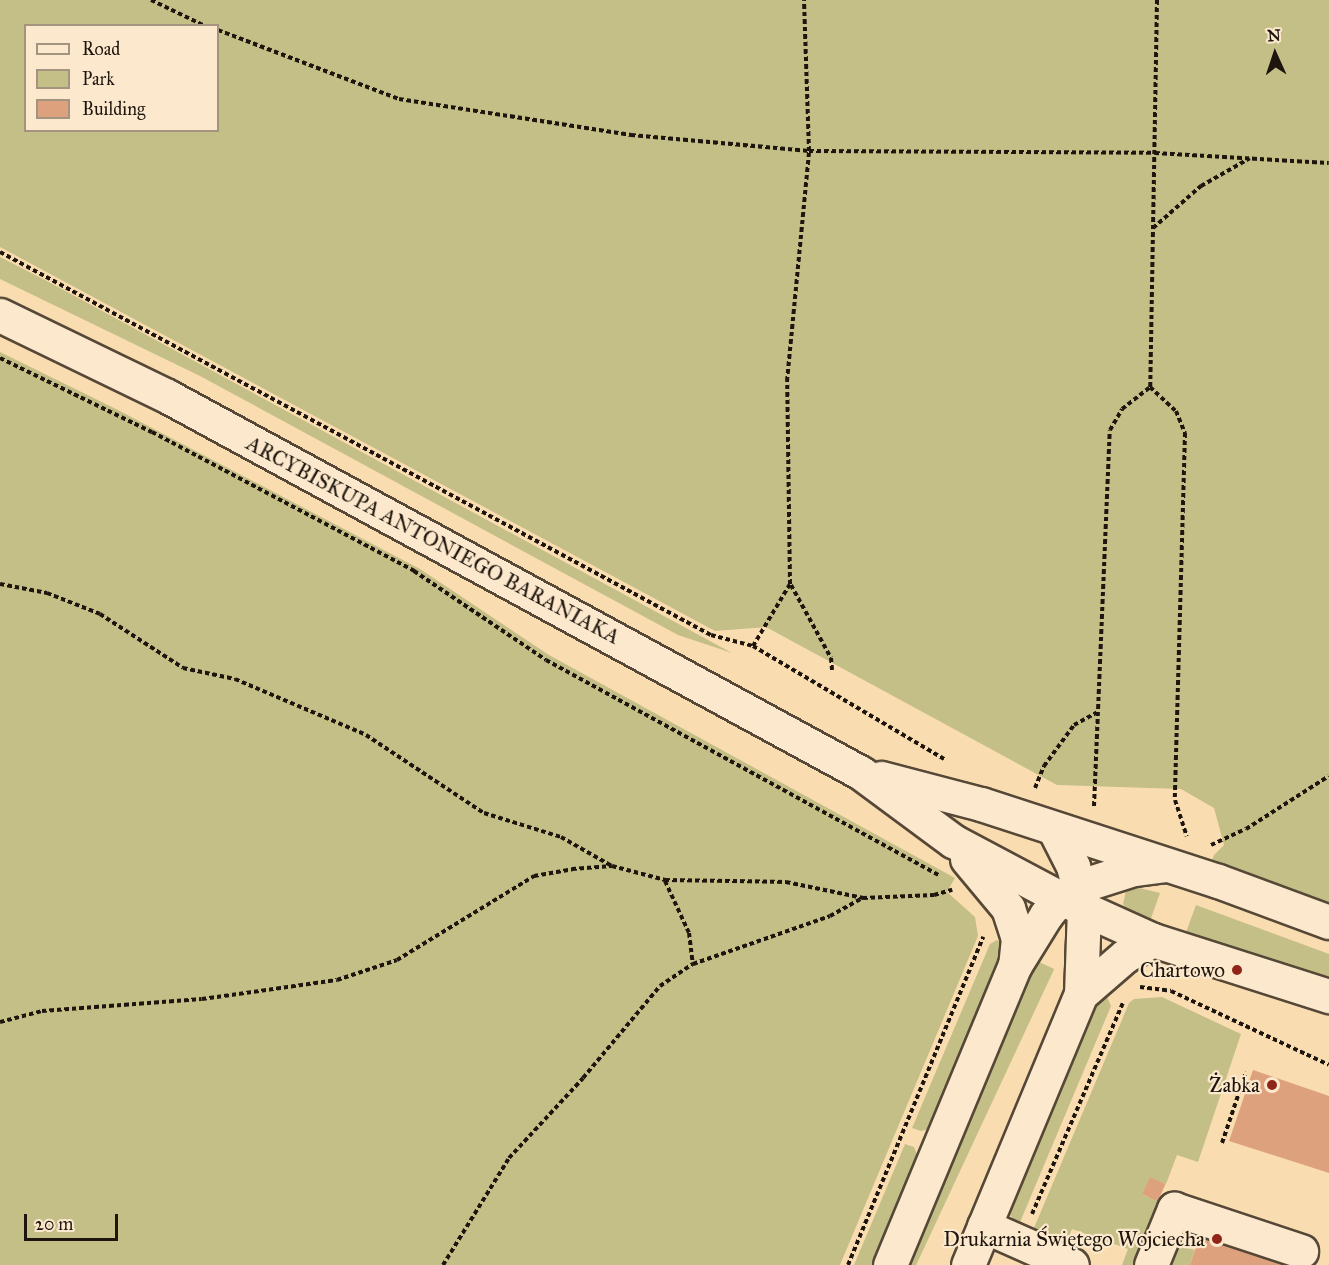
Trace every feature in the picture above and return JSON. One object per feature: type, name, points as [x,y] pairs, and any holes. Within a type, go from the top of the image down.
[{"type":"street","name":"ARCYBISKUPA ANTONIEGO BARANIAKA","points":[[0,315],[167,396],[861,773],[953,841],[1075,898],[1153,940],[1237,970]]},
{"type":"street","name":"ARCYBISKUPA ANTONIEGO BARANIAKA","points":[[861,773],[981,804],[1055,831],[1167,865],[1329,922]]},
{"type":"street","points":[[968,1265],[1081,994],[1075,898],[1055,831]]},
{"type":"street","points":[[890,1265],[1016,964],[1018,938],[1005,901],[953,841]]},
{"type":"street","points":[[1016,964],[1075,898],[1134,869],[1167,865]]},
{"type":"street","points":[[1081,994],[1125,956],[1153,940]]},
{"type":"street","points":[[1237,970],[1329,996]]},
{"type":"street","points":[[1237,970],[1275,1000],[1329,1019]]},
{"type":"street","points":[[1151,1265],[1174,1209],[1301,1251]]},
{"type":"street","points":[[984,1226],[1020,1244],[1072,1265]]},
{"type":"path","points":[[151,0],[202,24]]},
{"type":"path","points":[[804,0],[809,151],[787,381],[790,584],[831,658],[832,670]]},
{"type":"path","points":[[1094,806],[1110,430],[1122,409],[1149,387],[1157,0]]},
{"type":"path","points":[[219,30],[399,99],[631,135],[809,151],[1155,153],[1329,164]]},
{"type":"path","points":[[1153,228],[1201,186],[1251,158]]},
{"type":"path","points":[[0,252],[711,635],[753,646],[953,765]]},
{"type":"path","points":[[0,358],[152,432],[414,571],[546,660],[959,886],[934,895],[862,898],[786,882],[664,880],[612,866],[561,837],[484,813],[366,735],[235,679],[183,668],[100,614],[47,593],[0,584]]},
{"type":"path","points":[[1149,387],[1176,411],[1185,433],[1175,800],[1188,837]]},
{"type":"path","points":[[753,646],[790,584]]},
{"type":"path","points":[[1034,790],[1044,766],[1074,726],[1098,711]]},
{"type":"path","points":[[1211,845],[1246,830],[1329,776]]},
{"type":"path","points":[[0,1022],[42,1011],[202,999],[337,980],[397,960],[534,876],[612,866]]},
{"type":"path","points":[[664,880],[689,933],[693,964]]},
{"type":"path","points":[[443,1265],[509,1158],[583,1078],[660,986],[693,964],[830,916],[862,898]]},
{"type":"path","points":[[848,1265],[986,930]]},
{"type":"path","points":[[1131,986],[1172,990],[1329,1065]]},
{"type":"path","points":[[1020,1244],[1126,996]]},
{"type":"path","points":[[1222,1143],[1246,1072]]},
{"type":"green space","points":[[0,0],[1329,0],[1329,908],[1210,865],[1214,855],[1224,845],[1214,808],[1181,789],[1057,785],[766,627],[715,631],[0,247]]},
{"type":"green space","points":[[0,257],[732,653],[678,635],[200,376],[0,279]]},
{"type":"green space","points":[[0,352],[118,410],[420,569],[549,655],[955,878],[947,892],[975,917],[978,936],[840,1265],[0,1265]]},
{"type":"green space","points":[[1135,887],[1160,893],[1150,921],[1128,912],[1123,904],[1126,890]]},
{"type":"green space","points":[[1196,905],[1329,954],[1329,980],[1185,935]]},
{"type":"green space","points":[[997,940],[1001,943],[998,962],[929,1129],[921,1131],[912,1128],[990,944]]},
{"type":"green space","points":[[1037,961],[1054,969],[916,1265],[908,1265],[898,1260]]},
{"type":"green space","points":[[1105,992],[1111,1006],[1018,1227],[1008,1211],[1091,1014]]},
{"type":"green space","points":[[1162,997],[1241,1034],[1198,1162],[1177,1155],[1166,1184],[1150,1178],[1143,1195],[1160,1201],[1138,1265],[1122,1265],[1128,1249],[1072,1229],[1063,1251],[1031,1235],[1129,1003],[1134,999]]},
{"type":"green space","points":[[905,1144],[914,1147],[917,1155],[872,1265],[854,1265]]},
{"type":"green space","points":[[1172,1247],[1195,1250],[1190,1265],[1164,1265]]},
{"type":"building","points":[[1253,1070],[1329,1096],[1329,1173],[1229,1141]]},
{"type":"building","points":[[1150,1177],[1166,1184],[1158,1201],[1142,1194]]},
{"type":"building","name":"Drukarnia Świętego Wojciecha","points":[[1203,1227],[1294,1265],[1190,1265]]},
{"type":"place","name":"Chartowo","points":[[1237,970]]},
{"type":"place","name":"Żabka","points":[[1272,1085]]},
{"type":"place","name":"Drukarnia Świętego Wojciecha","points":[[1217,1239]]}]
